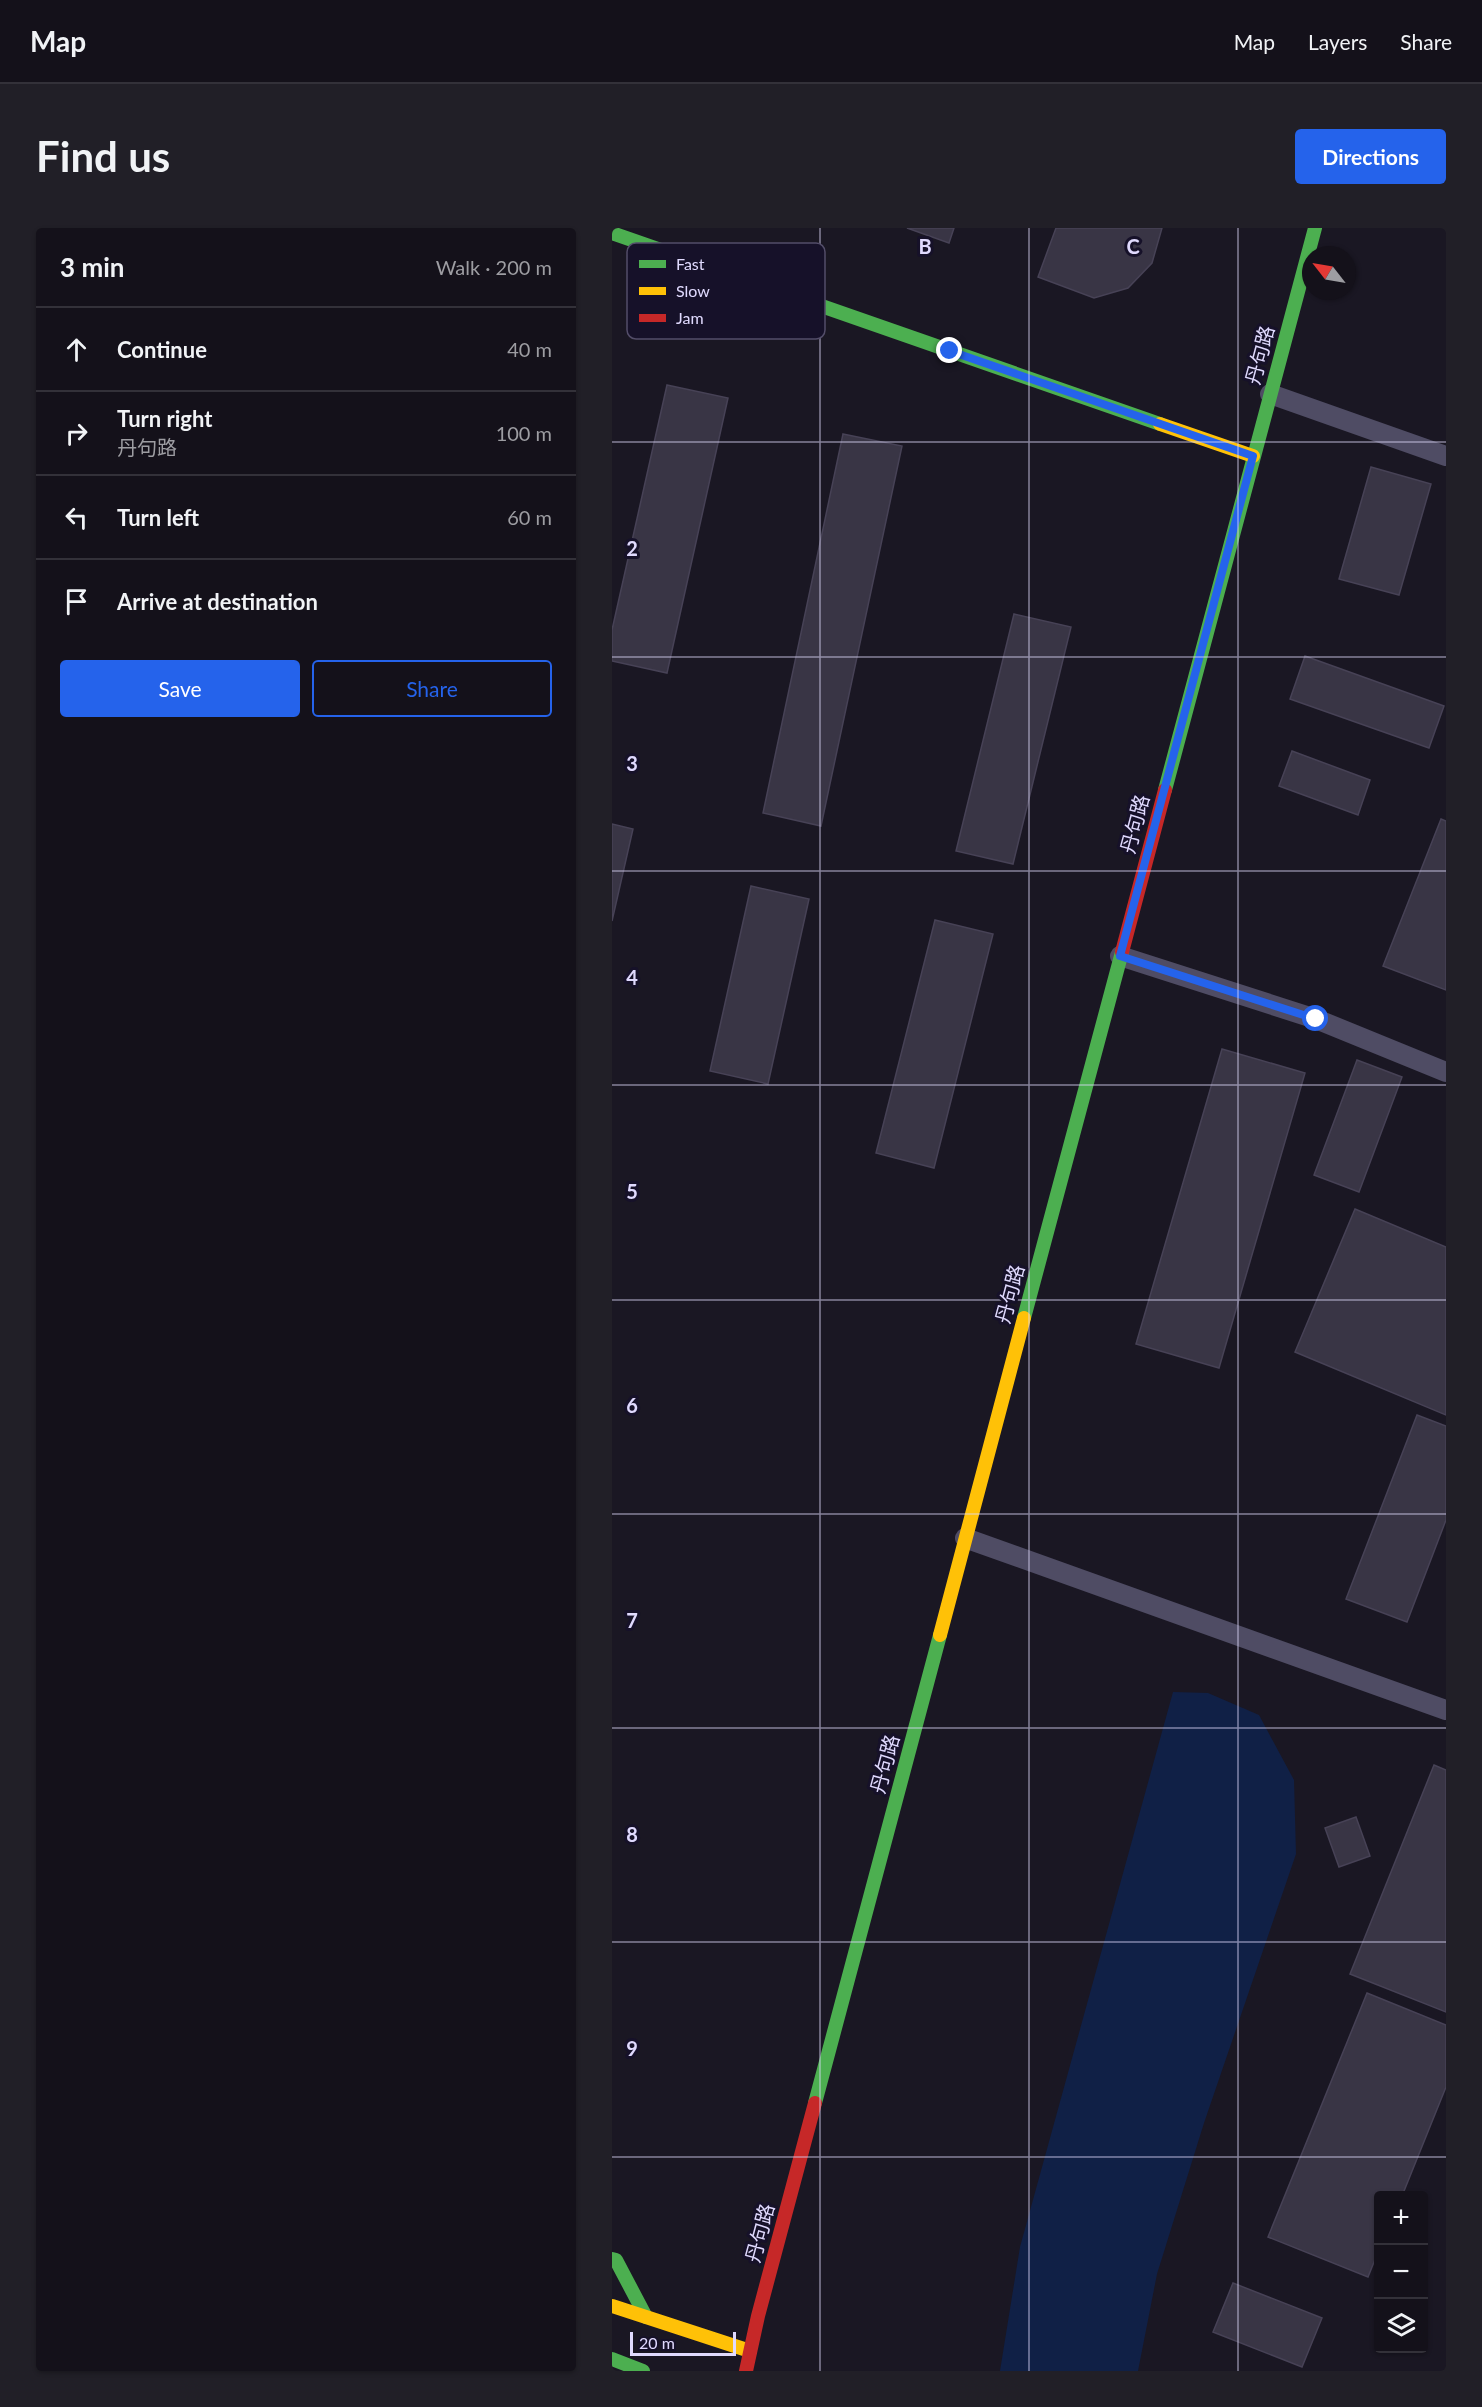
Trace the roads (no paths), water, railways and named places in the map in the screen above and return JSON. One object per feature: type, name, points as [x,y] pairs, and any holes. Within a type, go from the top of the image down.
[{"type":"street","name":"丹句路","points":[[746,2371],[965,1538],[1315,228]]},
{"type":"street","points":[[612,233],[641,243]]},
{"type":"street","points":[[825,307],[1253,456]]},
{"type":"street","points":[[612,2259],[616,2260],[646,2317]]},
{"type":"street","points":[[612,2306],[750,2351]]},
{"type":"street","points":[[616,2365],[643,2371]]},
{"type":"lane","points":[[1270,394],[1446,456]]},
{"type":"lane","points":[[1120,956],[1316,1019],[1446,1071]]},
{"type":"lane","points":[[965,1538],[1446,1710]]},
{"type":"water","points":[[1173,1692],[1208,1693],[1259,1715],[1294,1780],[1296,1854],[1204,2123],[1157,2274],[1138,2371],[1000,2371],[1020,2247]]}]
